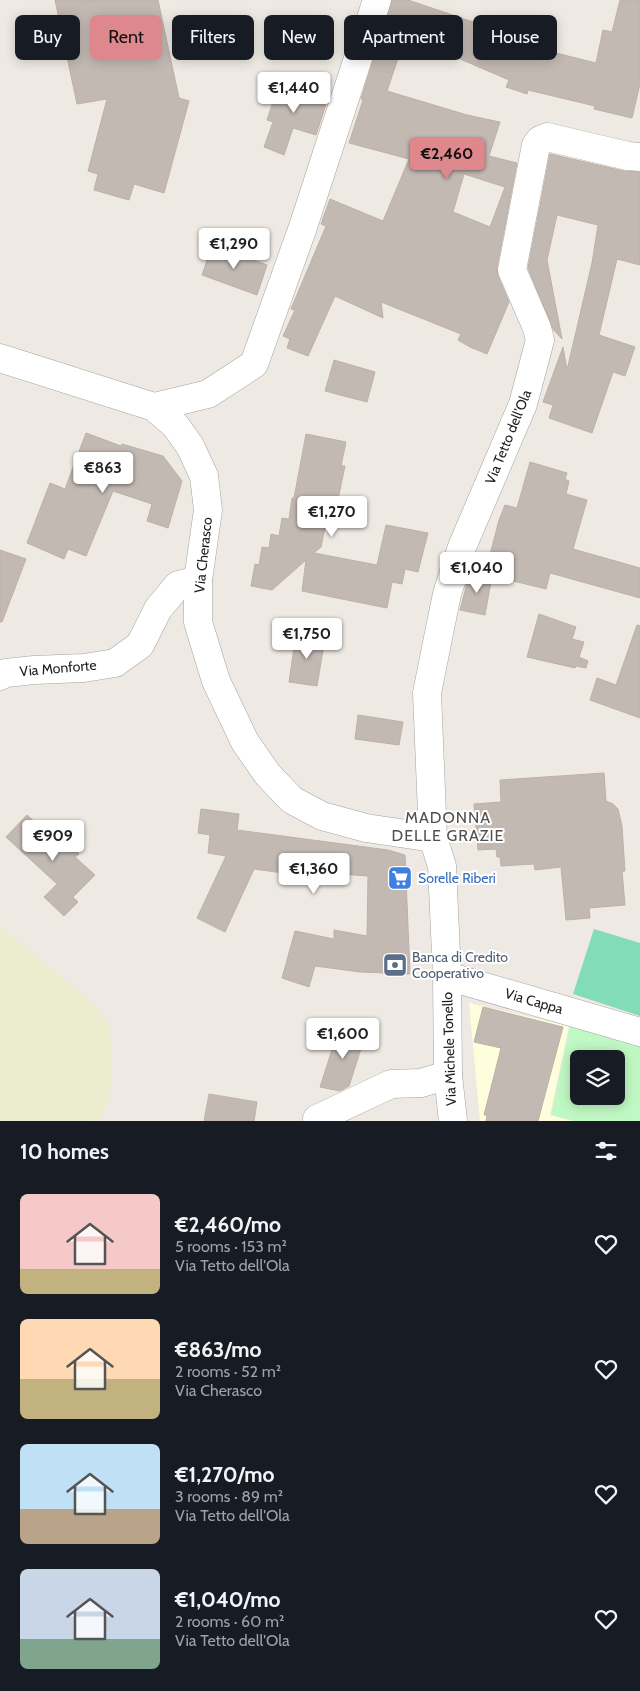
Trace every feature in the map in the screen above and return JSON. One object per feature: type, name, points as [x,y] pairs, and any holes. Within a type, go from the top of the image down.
[{"type":"street","points":[[154,407],[208,394],[254,364],[303,227],[377,0]]},
{"type":"street","name":"Via Tetto dell'Ola","points":[[433,838],[427,693],[444,612],[462,547],[523,404],[540,340],[537,328],[512,270],[536,145],[540,140],[547,137],[628,156],[640,157]]},
{"type":"street","name":"Via Cherasco","points":[[0,358],[154,407],[175,425],[190,446],[204,476],[208,510],[198,580],[198,622],[216,681],[245,742],[268,775],[292,800],[322,816],[366,828],[433,838]]},
{"type":"street","name":"Via Monforte","points":[[0,676],[6,673],[84,668],[115,663],[140,645],[158,609],[178,585],[198,580]]},
{"type":"street","points":[[433,838],[442,866],[447,976]]},
{"type":"street","name":"Via Cappa","points":[[447,976],[640,1032]]},
{"type":"street","name":"Via Michele Tonello","points":[[447,976],[448,1075],[453,1121]]},
{"type":"street","points":[[316,1121],[391,1084],[420,1083],[448,1075]]},
{"type":"shaded area","points":[[0,926],[94,1004],[109,1025],[112,1081],[106,1107],[101,1118],[92,1121],[0,1121]]},
{"type":"shaded area","points":[[469,1003],[569,1026],[550,1115],[573,1121],[480,1121]]},
{"type":"green space","points":[[594,929],[640,943],[640,1016],[573,994]]},
{"type":"green space","points":[[570,1026],[640,1043],[640,1121],[574,1121],[551,1115]]},
{"type":"building","points":[[55,0],[158,0],[161,15],[90,15],[90,60],[162,60],[162,19],[179,98],[189,101],[164,193],[134,184],[129,200],[94,190],[98,174],[88,171],[107,99],[77,104],[68,60],[80,60],[80,15],[58,15]]},
{"type":"building","points":[[392,0],[408,0],[452,15],[387,15]]},
{"type":"building","points":[[620,0],[640,0],[640,84],[632,118],[594,109],[595,106],[528,90],[527,94],[506,87],[509,80],[463,60],[463,19],[473,22],[473,60],[557,60],[557,53],[596,63],[603,30],[612,32]]},
{"type":"building","points":[[373,60],[398,60],[387,91],[467,115],[500,122],[489,156],[517,163],[497,267],[498,276],[509,302],[487,354],[458,340],[461,334],[381,302],[383,318],[335,296],[308,356],[287,348],[290,339],[283,336],[295,310],[291,309],[326,226],[321,224],[330,199],[383,221],[409,159],[349,143],[363,100],[361,99]],"holes":[[[464,174],[505,187],[490,227],[453,212]]]},
{"type":"building","points":[[280,80],[317,94],[318,89],[330,92],[316,135],[293,128],[284,155],[264,147],[273,122],[267,120]]},
{"type":"building","points":[[550,154],[624,171],[640,172],[640,265],[617,259],[599,335],[635,347],[625,376],[613,372],[592,433],[549,418],[553,405],[543,402],[563,347],[567,370],[592,263],[598,225],[557,215],[547,260],[562,339],[553,329],[528,268]]},
{"type":"building","points":[[212,245],[267,265],[257,295],[202,275]]},
{"type":"building","points":[[334,360],[375,372],[367,402],[325,391]]},
{"type":"building","points":[[86,433],[121,446],[122,444],[163,456],[182,481],[168,528],[147,521],[152,504],[113,491],[86,556],[68,549],[64,559],[27,543],[50,483],[65,489]]},
{"type":"building","points":[[306,434],[346,442],[341,466],[345,466],[335,514],[328,513],[321,547],[314,553],[377,565],[386,525],[428,533],[418,572],[405,569],[402,584],[392,582],[387,608],[302,591],[306,560],[272,590],[251,586],[255,564],[259,565],[262,547],[269,548],[271,534],[279,536],[282,518],[289,519]]},
{"type":"building","points":[[530,462],[567,473],[565,479],[569,481],[566,494],[587,500],[573,549],[640,568],[640,598],[550,573],[546,589],[485,574],[499,520],[505,505],[517,508]]},
{"type":"building","points":[[0,550],[26,559],[2,622],[0,622]]},
{"type":"building","points":[[470,572],[492,576],[485,615],[460,610]]},
{"type":"building","points":[[539,614],[576,627],[572,639],[584,642],[579,657],[588,661],[586,668],[576,666],[575,668],[527,657]]},
{"type":"building","points":[[637,625],[640,626],[640,718],[590,700],[597,678],[616,685]]},
{"type":"building","points":[[296,634],[325,638],[317,686],[289,682]]},
{"type":"building","points":[[358,715],[403,722],[399,745],[355,739]]},
{"type":"building","points":[[604,773],[606,801],[618,809],[622,826],[625,871],[622,871],[625,905],[589,908],[590,918],[566,920],[561,867],[535,870],[534,864],[501,866],[500,857],[497,857],[496,849],[478,850],[474,804],[501,802],[500,780]]},
{"type":"building","points":[[201,809],[239,814],[237,830],[388,850],[405,855],[410,974],[360,972],[315,966],[309,987],[282,978],[295,931],[334,939],[334,930],[367,936],[368,876],[327,873],[327,879],[254,869],[225,932],[197,918],[226,856],[208,853],[210,835],[198,833]]},
{"type":"building","points":[[27,815],[49,835],[51,833],[55,837],[57,834],[79,854],[75,857],[95,875],[73,897],[78,902],[64,916],[44,897],[57,884],[6,837]]},
{"type":"building","points":[[483,1007],[563,1027],[538,1121],[486,1121],[487,1115],[484,1115],[501,1048],[474,1042]]},
{"type":"building","points":[[339,1028],[365,1036],[349,1086],[340,1091],[320,1087]]},
{"type":"building","points":[[209,1094],[257,1102],[254,1121],[204,1121]]},
{"type":"place","name":"Sorelle Riberi","points":[[400,878]]},
{"type":"place","name":"Banca di Credito Cooperativo","points":[[395,965]]},
{"type":"district","name":"MADONNA DELLE GRAZIE","points":[[448,826]]}]
